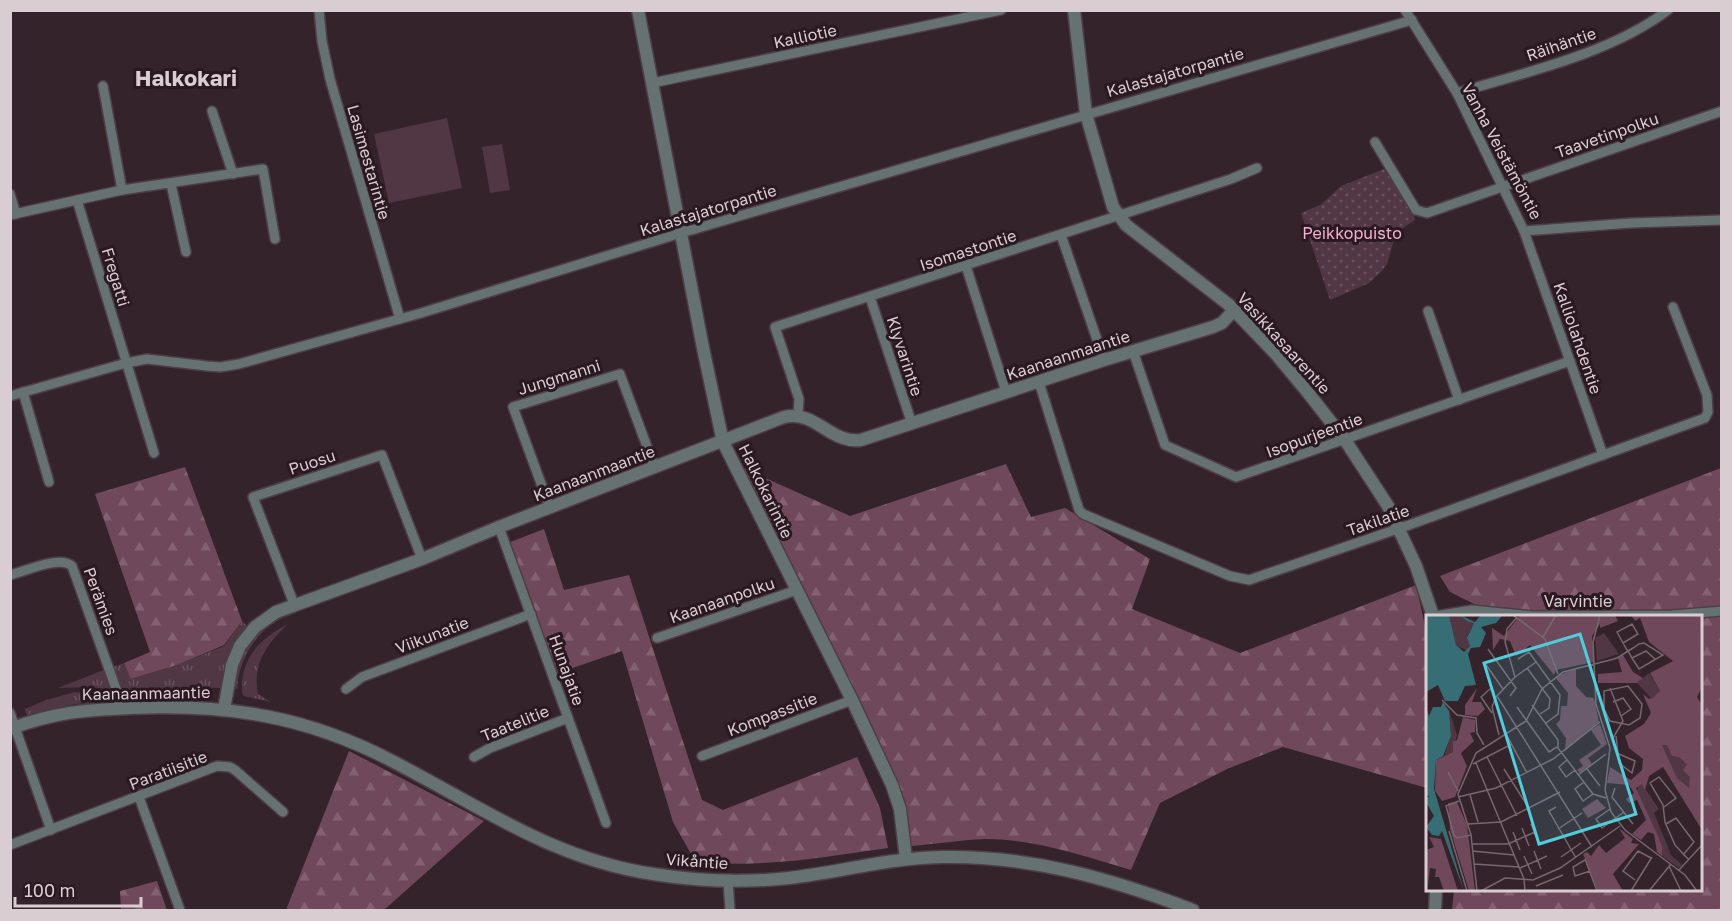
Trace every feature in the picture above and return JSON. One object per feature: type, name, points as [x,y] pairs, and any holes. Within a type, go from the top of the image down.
[{"type":"street","name":"Lasimestarintie","points":[[319,10],[330,78],[400,319]]},
{"type":"street","name":"Halkokarintie","points":[[638,10],[723,442],[852,700],[897,799],[906,859]]},
{"type":"street","points":[[944,10],[946,22]]},
{"type":"street","name":"Kalliotie","points":[[652,83],[1000,10]]},
{"type":"street","name":"Vasikkasaarentie","points":[[1074,10],[1086,114],[1111,202],[1126,225],[1234,310],[1282,361],[1344,440],[1371,479],[1400,528],[1434,615]]},
{"type":"street","name":"Vanha Veistämöntie","points":[[1405,10],[1456,93],[1524,231],[1632,223],[1722,220]]},
{"type":"street","name":"Räihäntie","points":[[1456,93],[1544,67],[1623,39],[1647,27],[1668,10]]},
{"type":"street","name":"Kalastajatorpantie","points":[[10,396],[147,359],[220,367],[239,364],[400,319],[681,232],[1412,20]]},
{"type":"street","points":[[103,86],[122,190]]},
{"type":"street","points":[[212,111],[233,174]]},
{"type":"street","name":"Taavetinpolku","points":[[1375,142],[1416,210],[1427,213],[1722,111]]},
{"type":"street","name":"Isomastontie","points":[[798,415],[799,399],[775,327],[1231,179],[1257,168]]},
{"type":"street","points":[[10,194],[13,214],[122,190],[263,170],[275,239]]},
{"type":"street","points":[[171,184],[186,252]]},
{"type":"street","name":"Fregatti","points":[[77,200],[154,453]]},
{"type":"street","name":"Kalliolahdentie","points":[[1524,231],[1603,455]]},
{"type":"street","points":[[1061,235],[1104,360]]},
{"type":"street","points":[[966,266],[1006,392]]},
{"type":"street","name":"Klyvarintie","points":[[870,297],[912,424]]},
{"type":"street","name":"Takilatie","points":[[1039,382],[1079,510],[1240,580],[1257,578],[1699,422],[1708,412],[1707,395],[1673,307]]},
{"type":"street","name":"Kaanaanmaantie","points":[[13,728],[65,712],[168,707],[224,709],[232,665],[240,646],[262,621],[294,604],[422,559],[784,417],[798,415],[806,417],[839,437],[861,440],[1212,327],[1222,323],[1234,310]]},
{"type":"street","points":[[1428,311],[1459,400]]},
{"type":"street","name":"Isopurjeentie","points":[[1133,351],[1165,445],[1233,476],[1242,477],[1570,361]]},
{"type":"street","name":"Jungmanni","points":[[550,508],[513,407],[620,374],[655,468]]},
{"type":"street","points":[[23,392],[49,482]]},
{"type":"street","name":"Puosu","points":[[294,604],[254,497],[382,455],[422,559]]},
{"type":"street","name":"Hunajatie","points":[[499,527],[606,823]]},
{"type":"street","name":"Perämies","points":[[10,575],[59,561],[68,562],[72,566],[118,694],[119,708]]},
{"type":"street","name":"Kaanaanpolku","points":[[657,638],[797,591]]},
{"type":"street","name":"Varvintie","points":[[1440,615],[1472,610],[1523,615]]},
{"type":"street","name":"Varvintie","points":[[1672,615],[1722,611]]},
{"type":"street","name":"Viikunatie","points":[[346,689],[362,677],[531,614]]},
{"type":"street","name":"Kompassitie","points":[[702,756],[852,700]]},
{"type":"street","name":"Vikåntie","points":[[224,709],[278,718],[346,740],[395,762],[494,818],[549,845],[593,860],[651,874],[728,880],[788,878],[906,859],[980,857],[1047,865],[1106,880],[1193,910]]},
{"type":"street","points":[[10,713],[13,728],[51,830]]},
{"type":"street","name":"Taatelitie","points":[[474,757],[490,748],[568,718]]},
{"type":"street","name":"Paratiisitie","points":[[10,845],[222,766],[230,767],[243,776],[283,812]]},
{"type":"street","points":[[139,797],[180,910]]},
{"type":"street","points":[[728,880],[730,910]]},
{"type":"street","points":[[1435,910],[1436,891]]},
{"type":"green space","points":[[447,118],[462,188],[389,203],[374,134]]},
{"type":"green space","points":[[502,144],[510,190],[490,193],[482,147]]},
{"type":"green space","name":"Peikkopuisto","points":[[1384,169],[1413,211],[1415,220],[1396,233],[1387,264],[1382,271],[1369,283],[1330,300],[1301,213],[1322,204],[1341,186]]},
{"type":"green space","points":[[1006,464],[1031,517],[1065,508],[1150,559],[1132,609],[1240,653],[1416,585],[1426,630],[1426,788],[1283,747],[1227,769],[1160,803],[1131,870],[1059,849],[1004,840],[985,839],[911,846],[907,809],[741,467],[850,516]]},
{"type":"green space","points":[[185,467],[242,621],[224,645],[177,665],[131,679],[124,663],[150,652],[95,494]]},
{"type":"green space","points":[[1721,468],[1721,910],[1452,910],[1454,891],[1702,891],[1702,615],[1476,615],[1476,605],[1450,592],[1440,576]]},
{"type":"green space","points":[[544,529],[564,590],[629,575],[702,800],[723,810],[857,757],[880,808],[888,848],[768,863],[695,861],[673,822],[622,651],[558,673],[508,543]]},
{"type":"green space","points":[[294,609],[296,613],[276,621],[253,643],[244,660],[237,689],[231,687],[239,660],[252,639],[270,623]]},
{"type":"green space","points":[[242,621],[248,627],[230,655],[221,688],[200,687],[164,692],[123,690],[113,667],[124,663],[132,679],[177,665],[224,646]]},
{"type":"green space","points":[[288,624],[268,647],[257,673],[258,694],[271,702],[244,696],[242,681],[244,670],[253,651],[268,636]]},
{"type":"green space","points":[[106,669],[113,690],[91,687],[58,688]]},
{"type":"green space","points":[[75,692],[112,696],[107,702],[74,704],[27,715],[25,709]]},
{"type":"green space","points":[[349,751],[484,821],[384,910],[286,910]]},
{"type":"green space","points":[[157,881],[167,910],[121,910],[120,891]]},
{"type":"district","name":"Halkokari","points":[[186,78]]}]
